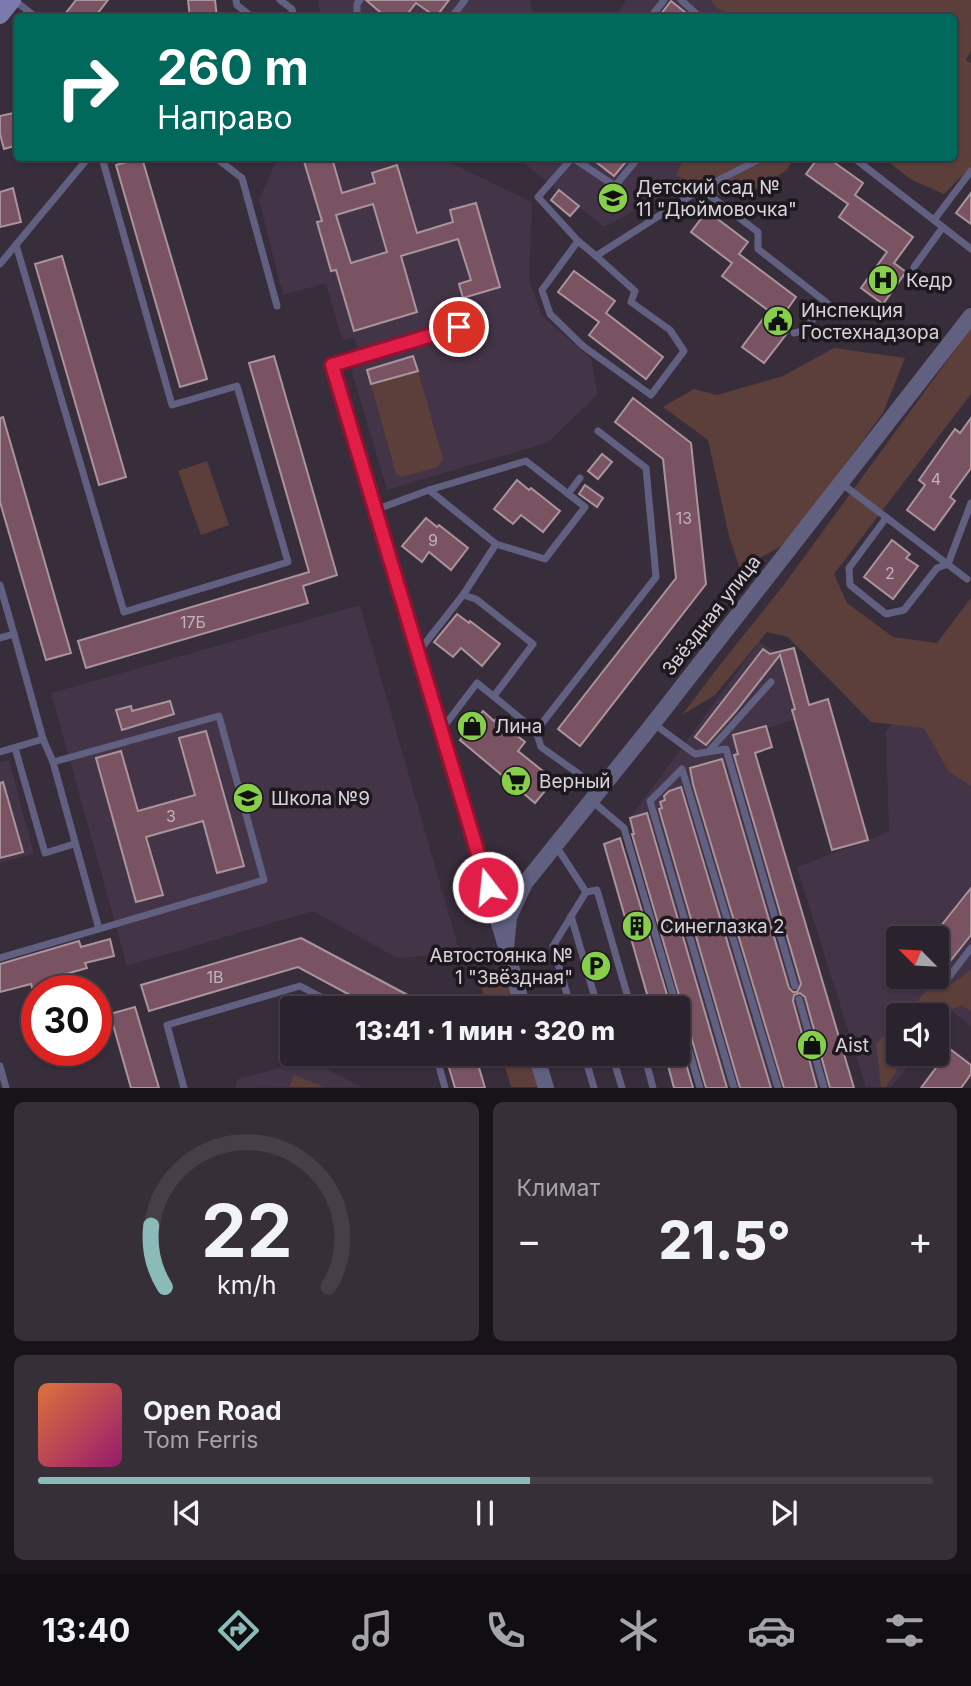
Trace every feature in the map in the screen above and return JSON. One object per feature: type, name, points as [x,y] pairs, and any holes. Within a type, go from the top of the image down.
[{"type":"main road","points":[[0,15],[13,0]]},
{"type":"street","name":"Звёздная улица","points":[[506,949],[509,917],[525,883],[841,483],[968,327]]},
{"type":"street","name":"Звёздная улица","points":[[332,365],[520,996]]},
{"type":"street","points":[[540,1066],[546,1087]]},
{"type":"lane","points":[[13,0],[32,14]]},
{"type":"lane","points":[[236,0],[237,5],[248,14]]},
{"type":"lane","points":[[280,0],[292,9],[293,14]]},
{"type":"lane","points":[[454,14],[465,0]]},
{"type":"lane","points":[[653,14],[664,0]]},
{"type":"lane","points":[[681,0],[697,14]]},
{"type":"lane","points":[[0,264],[86,161]]},
{"type":"lane","points":[[16,245],[124,612],[288,562],[237,386],[172,405],[103,161]]},
{"type":"lane","points":[[220,161],[243,178],[277,306]]},
{"type":"lane","points":[[570,161],[538,197],[578,241],[635,290],[631,302],[670,330],[684,351],[651,395],[592,352],[550,314],[542,290],[578,241]]},
{"type":"lane","points":[[578,161],[615,186],[636,161]]},
{"type":"lane","points":[[596,256],[701,189],[756,161]]},
{"type":"lane","points":[[858,161],[971,249]]},
{"type":"lane","points":[[934,220],[971,171]]},
{"type":"lane","points":[[701,189],[758,232],[758,249],[827,303],[803,331],[794,333]]},
{"type":"lane","points":[[914,267],[943,227]]},
{"type":"lane","points":[[332,365],[484,320]]},
{"type":"lane","points":[[536,731],[656,577],[646,468],[598,431]]},
{"type":"lane","points":[[375,510],[429,490],[526,461],[585,508],[545,559],[496,544],[429,490]]},
{"type":"lane","points":[[568,494],[580,478]]},
{"type":"lane","points":[[841,483],[967,579]]},
{"type":"lane","points":[[886,518],[849,568],[850,585],[886,614],[904,610],[937,568],[948,564],[971,503]]},
{"type":"lane","points":[[418,652],[463,595],[496,544]]},
{"type":"lane","points":[[0,585],[99,929]]},
{"type":"lane","points":[[463,595],[476,598],[533,644],[494,696]]},
{"type":"lane","points":[[0,638],[14,634]]},
{"type":"lane","points":[[709,751],[771,682]]},
{"type":"lane","points":[[442,729],[477,683],[536,731],[541,747],[596,795],[624,828],[673,996]]},
{"type":"lane","points":[[0,958],[264,880],[219,716],[53,762]]},
{"type":"lane","points":[[653,724],[695,754],[726,749],[795,986]]},
{"type":"lane","points":[[0,752],[43,739]]},
{"type":"lane","points":[[15,748],[44,853],[74,844]]},
{"type":"lane","points":[[734,1087],[650,801],[682,768],[778,1087]]},
{"type":"lane","points":[[555,846],[586,892]]},
{"type":"lane","points":[[568,996],[553,946],[586,892],[597,890],[628,996]]},
{"type":"lane","points":[[571,916],[594,996]]},
{"type":"lane","points":[[949,977],[971,948]]},
{"type":"lane","points":[[184,1087],[167,1025],[300,986],[319,996]]},
{"type":"lane","points":[[799,999],[824,1087]]},
{"type":"lane","points":[[690,1053],[700,1087]]},
{"type":"lane","points":[[0,1066],[6,1087]]},
{"type":"lane","points":[[439,1066],[445,1087]]},
{"type":"lane","points":[[588,1066],[594,1087]]},
{"type":"lane","points":[[616,1066],[622,1087]]},
{"type":"lane","points":[[647,1066],[653,1087]]},
{"type":"shaded area","points":[[318,0],[530,0],[533,14],[320,14]]},
{"type":"shaded area","points":[[627,0],[797,0],[824,14],[617,14]]},
{"type":"shaded area","points":[[711,0],[971,0],[971,50],[966,60],[971,63],[971,167],[944,194],[912,180],[887,161],[957,161],[957,14],[729,14],[715,7]]},
{"type":"shaded area","points":[[276,161],[446,161],[532,202],[529,280],[542,316],[591,359],[598,394],[549,442],[387,490],[351,369],[363,365],[354,337],[342,340],[326,283],[283,295],[259,200]]},
{"type":"shaded area","name":"Детский сад № 11 \"Дюймовочка\"","points":[[522,161],[729,161],[604,227]]},
{"type":"shaded area","points":[[683,161],[792,161],[787,170],[759,188],[718,195],[676,175]]},
{"type":"shaded area","points":[[971,328],[971,394],[834,574],[847,603],[893,637],[937,643],[971,598],[971,786],[949,772],[924,728],[871,722],[788,637],[767,632],[715,695],[682,715],[783,586]]},
{"type":"shaded area","points":[[834,348],[905,358],[883,413],[787,543],[740,569],[729,536],[708,440],[663,407],[694,389],[717,395],[783,376]]},
{"type":"shaded area","points":[[418,371],[443,459],[438,467],[402,477],[396,474],[371,384]]},
{"type":"shaded area","points":[[207,461],[229,525],[201,535],[178,471]]},
{"type":"shaded area","name":"Школа №9","points":[[360,605],[460,953],[397,958],[313,911],[127,966],[51,693]]},
{"type":"shaded area","points":[[971,623],[971,1026],[952,1012],[949,1016],[949,1003],[886,1003],[886,1066],[908,1066],[891,1087],[866,1087],[797,867],[889,832],[886,731]]},
{"type":"shaded area","points":[[759,642],[776,652],[794,648],[809,704],[791,709],[793,720],[766,728],[772,747],[756,753],[854,1087],[708,1087],[690,1025],[690,996],[682,996],[630,818]]},
{"type":"shaded area","points":[[9,760],[34,854],[0,863],[0,763]]},
{"type":"shaded area","points":[[971,970],[971,1011],[962,1005],[949,1010],[949,1003],[916,1003],[928,989],[949,989],[949,986]]},
{"type":"shaded area","points":[[514,977],[520,996],[484,996],[481,986]]},
{"type":"shaded area","points":[[886,1034],[886,1066],[899,1066],[886,1087],[881,1087],[876,1043]]},
{"type":"shaded area","points":[[287,1066],[321,1066],[362,1087],[235,1088],[238,1079]]},
{"type":"shaded area","points":[[505,1066],[540,1066],[546,1087],[511,1087]]},
{"type":"shaded area","points":[[294,1075],[324,1087],[289,1087]]},
{"type":"building","points":[[76,0],[108,0],[97,14],[65,14]]},
{"type":"building","points":[[188,0],[215,0],[217,14],[190,14]]},
{"type":"building","points":[[366,0],[449,0],[438,14],[432,14],[416,3],[407,14],[382,14]]},
{"type":"building","points":[[671,1],[687,14],[661,14]]},
{"type":"building","points":[[14,113],[14,146],[4,149],[0,134],[0,116]]},
{"type":"building","points":[[143,161],[207,379],[180,387],[116,165]]},
{"type":"building","points":[[304,161],[333,161],[342,193],[375,183],[372,173],[397,165],[417,233],[453,222],[450,210],[476,203],[500,287],[463,298],[459,284],[471,280],[458,239],[401,256],[417,312],[354,331],[336,270],[331,271],[317,222],[322,221]],"holes":[[[373,204],[387,252],[351,263],[336,215]]]},
{"type":"building","points":[[595,161],[626,161],[614,176]]},
{"type":"building","points":[[816,161],[832,161],[863,183],[855,195],[913,237],[894,263],[906,272],[883,304],[861,288],[887,252],[839,217],[848,204],[806,174]]},
{"type":"building","points":[[13,188],[21,222],[0,227],[0,192]]},
{"type":"building","points":[[559,190],[579,206],[570,216],[551,200]]},
{"type":"building","points":[[971,193],[971,224],[956,213]]},
{"type":"building","points":[[707,211],[748,242],[739,254],[796,297],[777,324],[788,332],[764,363],[742,347],[769,311],[722,276],[732,263],[691,232]]},
{"type":"building","points":[[62,256],[126,477],[99,485],[35,264]]},
{"type":"building","points":[[574,271],[615,301],[606,313],[663,357],[646,379],[589,335],[599,322],[558,292]]},
{"type":"building","points":[[274,356],[337,575],[303,586],[308,603],[86,668],[78,641],[309,572],[249,363]]},
{"type":"building","points":[[413,356],[418,371],[371,384],[367,370]]},
{"type":"building","points":[[633,398],[691,443],[706,584],[580,746],[558,729],[676,578],[663,459],[615,422]]},
{"type":"building","points":[[3,417],[71,653],[46,660],[0,502],[0,418]]},
{"type":"building","points":[[971,418],[971,468],[950,497],[955,501],[934,530],[907,510],[925,485],[919,480],[955,429],[960,433]]},
{"type":"building","points":[[602,454],[612,462],[598,479],[588,471]]},
{"type":"building","points":[[517,480],[560,511],[543,532],[521,515],[513,524],[494,509]]},
{"type":"building","points":[[585,485],[603,498],[597,507],[579,494]]},
{"type":"building","points":[[426,518],[468,548],[451,570],[429,552],[422,562],[402,546]]},
{"type":"building","points":[[892,540],[910,554],[906,558],[918,566],[893,599],[864,577]]},
{"type":"building","points":[[457,614],[500,644],[482,666],[461,648],[453,657],[434,642]]},
{"type":"building","points":[[794,648],[809,705],[828,699],[868,840],[832,850],[792,710],[795,709],[780,655],[706,745],[695,737],[763,649],[770,654]]},
{"type":"building","points":[[170,701],[174,714],[122,730],[116,710],[131,706],[132,711]]},
{"type":"building","points":[[483,711],[525,742],[518,751],[554,780],[535,803],[460,740]]},
{"type":"building","points":[[766,726],[772,747],[755,753],[854,1088],[830,1088],[805,997],[800,993],[794,995],[793,1001],[817,1088],[784,1088],[693,784],[690,768],[722,759],[789,988],[797,992],[801,984],[734,755],[738,754],[733,735]]},
{"type":"building","points":[[206,731],[244,866],[217,873],[203,821],[146,837],[163,895],[136,902],[96,758],[121,751],[138,811],[195,795],[179,738]]},
{"type":"building","points":[[3,782],[23,852],[0,858],[0,783]]},
{"type":"building","points":[[681,787],[771,1088],[740,1088],[659,809],[662,808],[660,802],[665,800],[664,796],[669,791]]},
{"type":"building","points":[[647,813],[727,1088],[706,1088],[690,1033],[690,996],[679,996],[632,834],[630,818]]},
{"type":"building","name":"Синеглазка 2","points":[[620,838],[667,996],[648,996],[604,844]]},
{"type":"building","points":[[971,888],[971,935],[949,963],[949,926],[941,926]]},
{"type":"building","points":[[301,938],[410,996],[352,996],[298,967],[149,1011],[141,985]]},
{"type":"building","points":[[110,939],[114,956],[85,963],[87,968],[62,975],[21,975],[21,987],[0,992],[0,964],[79,941],[81,947]]},
{"type":"building","points":[[135,1007],[159,1088],[131,1088],[112,1013]]},
{"type":"building","points":[[949,1050],[971,1065],[971,1074],[961,1088],[921,1088],[937,1066],[949,1066]]},
{"type":"building","points":[[449,1066],[479,1066],[485,1088],[455,1088]]},
{"type":"building","points":[[668,1066],[687,1066],[693,1088],[674,1088]]},
{"type":"place","name":"Детский сад № 11 \"Дюймовочка\"","points":[[613,198]]},
{"type":"place","name":"Кедр","points":[[883,280]]},
{"type":"place","name":"Инспекция Гостехнадзора","points":[[778,321]]},
{"type":"place","name":"Лина","points":[[472,726]]},
{"type":"place","name":"Верный","points":[[516,781]]},
{"type":"place","name":"Школа №9","points":[[248,798]]},
{"type":"place","name":"Синеглазка 2","points":[[637,926]]},
{"type":"place","name":"Автостоянка № 1 \"Звёздная\"","points":[[596,966]]},
{"type":"place","name":"Aist","points":[[812,1045]]},
{"type":"route","points":[[459,327],[332,365],[488,887]]}]
